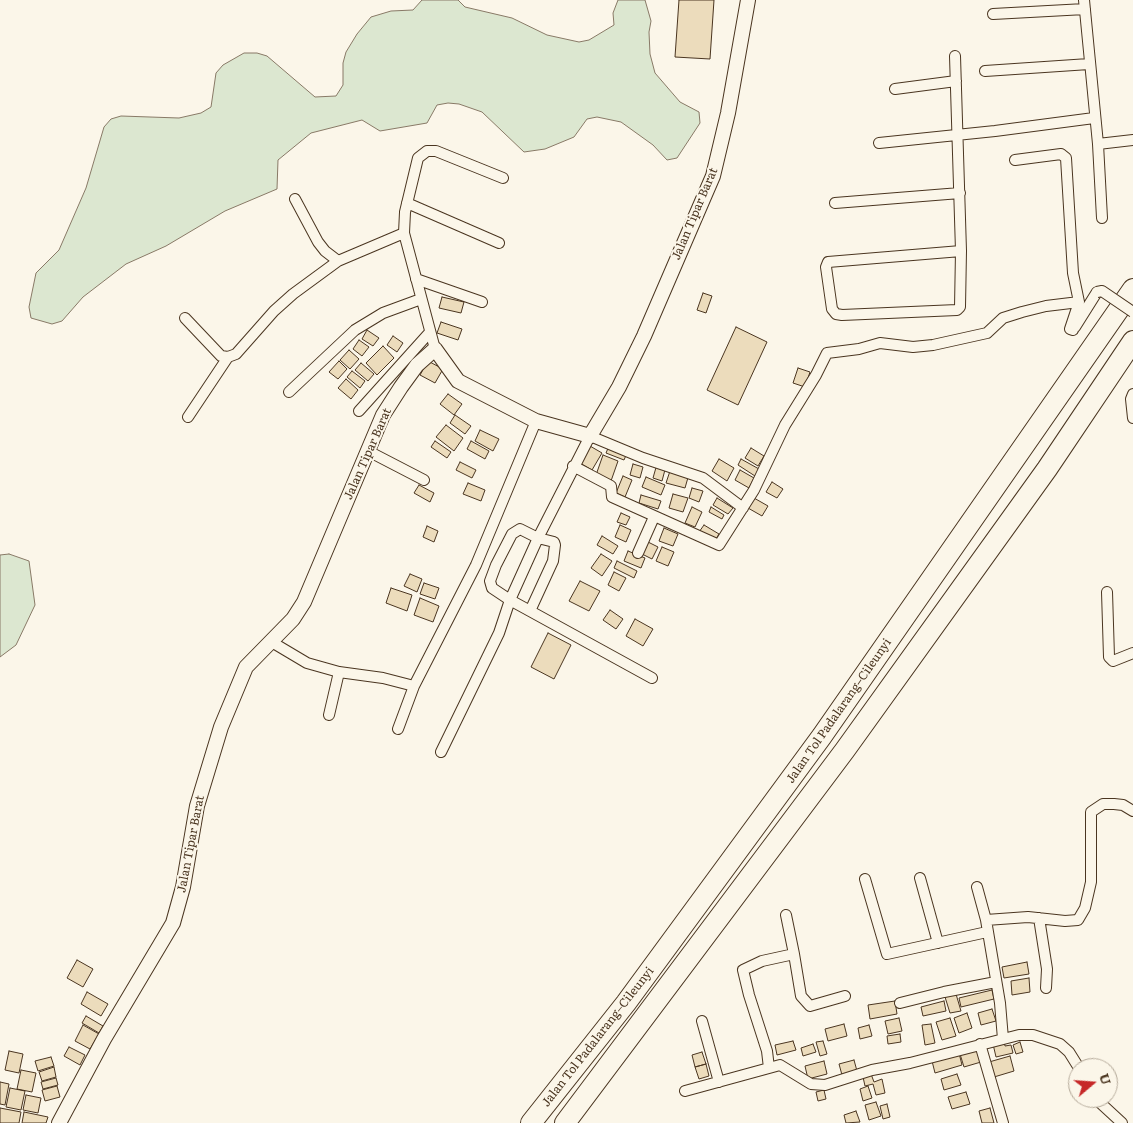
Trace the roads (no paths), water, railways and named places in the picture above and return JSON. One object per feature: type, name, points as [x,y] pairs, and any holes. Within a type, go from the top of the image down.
[{"type":"highway","name":"Jalan Tol Padalarang–Cileunyi","points":[[531,1123],[626,1003],[822,736],[1133,289]]},
{"type":"highway","name":"Jalan Tol Padalarang–Cileunyi","points":[[565,1123],[845,750],[1047,468],[1133,341]]},
{"type":"street","name":"Jalan Tipar Barat","points":[[590,436],[619,387],[644,336],[713,176],[733,87],[748,0]]},
{"type":"street","points":[[1029,0],[1029,12]]},
{"type":"street","points":[[993,14],[1029,12],[1084,5],[1098,144],[1102,218]]},
{"type":"street","points":[[955,56],[960,193],[961,251],[961,304],[957,310],[842,315],[836,314],[832,309],[826,267],[828,262],[961,251]]},
{"type":"street","points":[[985,70],[1089,64]]},
{"type":"street","points":[[895,89],[956,81]]},
{"type":"street","points":[[879,143],[1094,118]]},
{"type":"street","points":[[1098,144],[1133,140]]},
{"type":"street","points":[[503,178],[431,150],[418,158],[408,203],[404,233],[430,332],[435,349],[458,381],[536,421],[590,436],[643,458],[703,478],[743,508]]},
{"type":"street","points":[[1015,160],[1061,154],[1066,158],[1073,273],[1079,302],[1070,329],[1072,331],[1097,292],[1102,291],[1133,312]]},
{"type":"street","points":[[835,204],[960,193]]},
{"type":"street","points":[[296,199],[318,242],[325,251],[338,261]]},
{"type":"street","points":[[408,203],[499,243]]},
{"type":"street","points":[[185,318],[220,356],[228,357],[236,354],[274,311],[293,294],[338,261],[404,233]]},
{"type":"street","points":[[416,279],[482,302]]},
{"type":"street","points":[[289,392],[355,330],[383,313],[421,299]]},
{"type":"street","points":[[573,466],[611,486],[612,497],[719,545],[768,464],[785,425],[816,375],[827,353],[860,349],[880,343],[933,346],[987,333],[1003,318],[1022,312],[1046,306],[1079,302]]},
{"type":"street","points":[[359,411],[430,332]]},
{"type":"street","name":"Jalan Tipar Barat","points":[[59,1123],[104,1039],[173,924],[183,887],[197,806],[221,727],[246,667],[270,640],[293,619],[304,602],[384,415],[400,387],[417,366],[435,349]]},
{"type":"street","points":[[188,417],[228,357]]},
{"type":"street","points":[[1133,394],[1131,399],[1133,418]]},
{"type":"street","points":[[398,730],[414,686],[476,565],[536,421]]},
{"type":"street","points":[[442,752],[499,632],[510,600],[538,538],[573,466],[590,436]]},
{"type":"street","points":[[368,451],[424,480]]},
{"type":"street","points":[[638,553],[654,517]]},
{"type":"street","points":[[530,611],[553,561],[556,549],[554,542],[538,538],[520,529],[512,534],[490,577],[492,588],[510,600],[530,611],[652,678]]},
{"type":"street","points":[[1107,592],[1109,656],[1113,661],[1133,653]]},
{"type":"street","points":[[270,640],[307,663],[339,672],[382,678],[414,686]]},
{"type":"street","points":[[329,715],[339,672]]},
{"type":"street","points":[[986,920],[1039,918],[1073,922],[1078,920],[1082,914],[1092,882],[1091,815],[1094,808],[1102,804],[1114,804],[1123,805],[1133,811]]},
{"type":"street","points":[[920,878],[938,943]]},
{"type":"street","points":[[865,879],[887,954],[988,932]]},
{"type":"street","points":[[977,887],[986,920],[1003,1039]]},
{"type":"street","points":[[786,915],[801,996],[810,1006],[844,996]]},
{"type":"street","points":[[1039,918],[1047,969],[1046,988]]},
{"type":"street","points":[[769,1068],[767,1051],[742,972],[746,968],[762,961],[794,954]]},
{"type":"street","points":[[900,1004],[944,992],[996,982]]},
{"type":"street","points":[[702,1021],[719,1082]]},
{"type":"street","points":[[685,1091],[781,1066],[811,1084],[826,1085],[872,1070],[910,1063],[1019,1035],[1048,1039],[1060,1044],[1072,1058]]},
{"type":"street","points":[[980,1044],[1004,1123]]},
{"type":"street","points":[[1104,1108],[1122,1123]]}]
